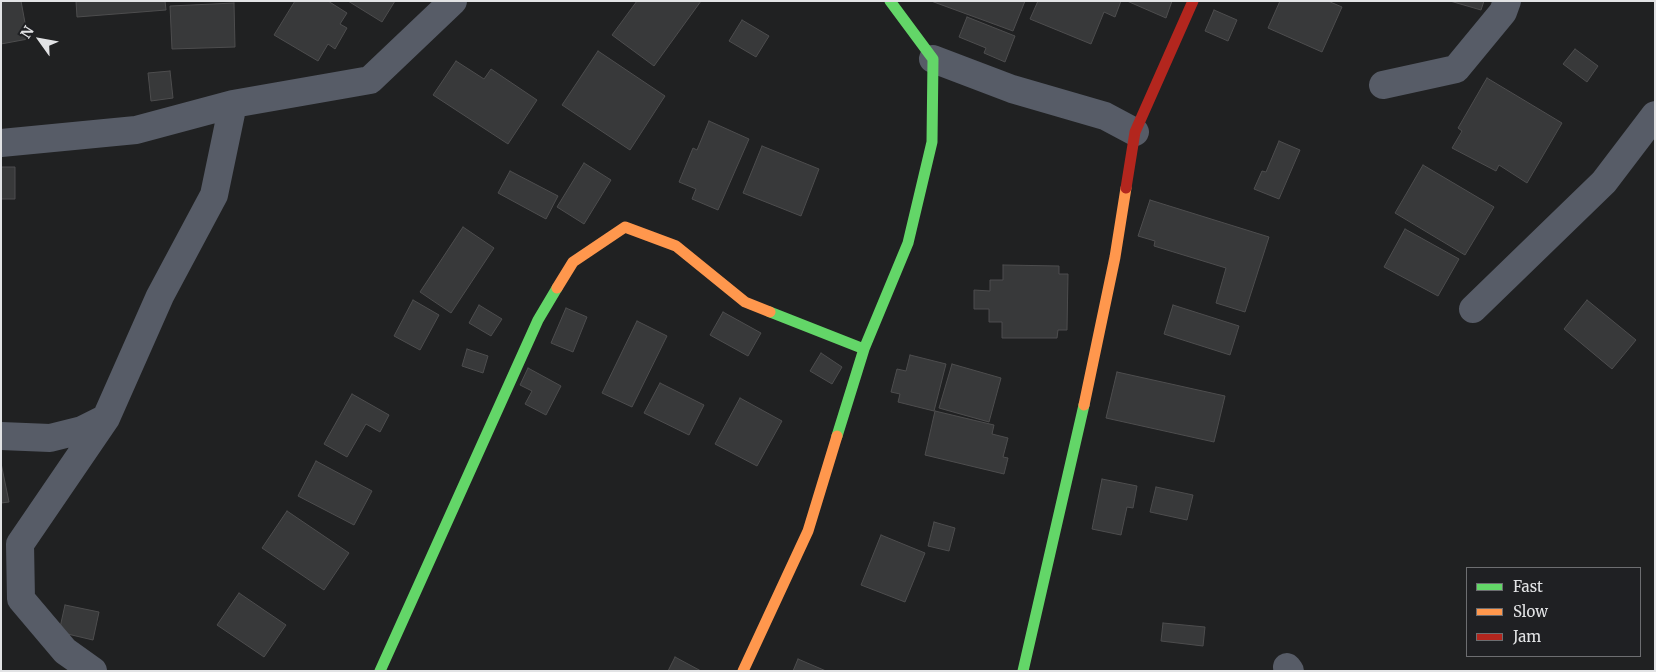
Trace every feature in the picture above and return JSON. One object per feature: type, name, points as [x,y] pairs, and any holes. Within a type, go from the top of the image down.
[{"type":"street","points":[[1,143],[136,130],[233,104],[370,80],[453,1]]},
{"type":"street","points":[[890,1],[933,59],[1012,89],[1105,116],[1135,132]]},
{"type":"street","points":[[1023,671],[1084,407],[1114,257],[1135,132],[1193,1]]},
{"type":"street","points":[[1383,85],[1456,69],[1503,12],[1507,1]]},
{"type":"street","points":[[743,671],[808,531],[864,348],[908,243],[932,142],[933,59]]},
{"type":"street","points":[[93,671],[65,651],[21,599],[20,544],[106,418],[160,296],[214,195],[233,104]]},
{"type":"street","points":[[1473,309],[1604,182],[1655,115]]},
{"type":"street","points":[[380,671],[538,320],[574,262],[617,232],[625,227],[676,246],[745,302],[864,348]]},
{"type":"street","points":[[1,436],[50,438],[82,430],[106,418]]},
{"type":"building","points":[[1,1],[21,1],[28,39],[1,44]]},
{"type":"building","points":[[76,1],[165,1],[166,10],[77,17]]},
{"type":"building","points":[[295,1],[328,1],[347,13],[340,24],[347,28],[335,49],[328,44],[318,61],[274,35]]},
{"type":"building","points":[[348,1],[395,1],[382,22]]},
{"type":"building","points":[[637,1],[701,1],[654,66],[612,35]]},
{"type":"building","points":[[931,1],[1025,1],[1013,31]]},
{"type":"building","points":[[1038,1],[1121,1],[1115,17],[1104,12],[1091,44],[1030,19]]},
{"type":"building","points":[[1127,1],[1172,1],[1166,18]]},
{"type":"building","points":[[1280,1],[1328,1],[1342,7],[1322,52],[1268,28]]},
{"type":"building","points":[[1450,1],[1484,1],[1481,10]]},
{"type":"building","points":[[234,3],[235,47],[172,49],[170,6]]},
{"type":"building","points":[[1214,10],[1237,20],[1228,41],[1205,31]]},
{"type":"building","points":[[967,17],[1015,36],[1005,62],[984,53],[986,48],[959,37]]},
{"type":"building","points":[[742,20],[769,36],[756,57],[729,41]]},
{"type":"building","points":[[1575,49],[1598,66],[1587,82],[1563,64]]},
{"type":"building","points":[[598,51],[665,96],[630,150],[562,105]]},
{"type":"building","points":[[456,61],[484,79],[491,69],[537,100],[508,144],[433,95]]},
{"type":"building","points":[[170,71],[173,98],[151,101],[148,73]]},
{"type":"building","points":[[1487,78],[1562,123],[1527,183],[1499,165],[1496,171],[1452,148],[1462,131],[1458,128]]},
{"type":"building","points":[[709,121],[749,139],[718,210],[692,199],[696,189],[679,182],[693,148],[697,150]]},
{"type":"building","points":[[1279,141],[1300,150],[1279,199],[1254,189],[1262,171],[1266,172]]},
{"type":"building","points":[[762,146],[819,169],[801,216],[743,193]]},
{"type":"building","points":[[584,163],[611,180],[584,224],[557,207]]},
{"type":"building","points":[[1423,165],[1494,207],[1465,255],[1395,213]]},
{"type":"building","points":[[1,167],[15,167],[15,199],[1,199]]},
{"type":"building","points":[[510,171],[558,196],[546,219],[498,193]]},
{"type":"building","points":[[1150,200],[1269,237],[1245,312],[1216,303],[1226,268],[1154,246],[1155,241],[1138,236]]},
{"type":"building","points":[[463,227],[494,248],[451,313],[420,292]]},
{"type":"building","points":[[1405,229],[1459,259],[1438,296],[1384,267]]},
{"type":"building","points":[[1003,265],[1059,266],[1059,274],[1068,274],[1067,330],[1058,330],[1057,338],[1002,338],[1002,322],[989,322],[989,309],[974,309],[974,290],[990,291],[990,280],[1003,280]]},
{"type":"building","points":[[413,300],[439,315],[420,350],[394,336]]},
{"type":"building","points":[[1587,300],[1636,340],[1612,369],[1564,329]]},
{"type":"building","points":[[479,305],[502,319],[491,336],[469,323]]},
{"type":"building","points":[[1173,305],[1239,326],[1230,355],[1164,334]]},
{"type":"building","points":[[566,308],[587,317],[573,352],[551,343]]},
{"type":"building","points":[[723,312],[761,333],[748,356],[710,335]]},
{"type":"building","points":[[637,321],[667,336],[632,407],[602,393]]},
{"type":"building","points":[[467,349],[488,356],[483,373],[462,366]]},
{"type":"building","points":[[821,353],[842,367],[832,384],[810,371]]},
{"type":"building","points":[[910,355],[946,364],[934,411],[898,402],[900,394],[891,392],[897,369],[906,371]]},
{"type":"building","points":[[952,364],[1001,378],[989,422],[939,408]]},
{"type":"building","points":[[528,368],[561,386],[546,415],[525,404],[532,391],[520,385]]},
{"type":"building","points":[[1117,372],[1225,396],[1214,442],[1106,418]]},
{"type":"building","points":[[660,383],[704,405],[689,435],[644,413]]},
{"type":"building","points":[[352,394],[389,415],[380,432],[366,424],[347,457],[324,444]]},
{"type":"building","points":[[740,398],[782,421],[757,466],[715,444]]},
{"type":"building","points":[[935,411],[994,425],[992,434],[1008,438],[1003,457],[1008,458],[1004,474],[925,455]]},
{"type":"building","points":[[316,461],[372,491],[354,525],[298,496]]},
{"type":"building","points":[[1,463],[9,502],[1,503]]},
{"type":"building","points":[[1102,479],[1137,486],[1133,508],[1127,507],[1121,535],[1092,529]]},
{"type":"building","points":[[1156,487],[1193,495],[1187,520],[1150,512]]},
{"type":"building","points":[[287,511],[349,553],[324,590],[262,548]]},
{"type":"building","points":[[934,522],[955,528],[949,551],[928,546]]},
{"type":"building","points":[[881,535],[925,553],[905,602],[861,585]]},
{"type":"building","points":[[239,593],[286,625],[264,657],[217,625]]},
{"type":"building","points":[[65,605],[99,612],[93,640],[59,632]]},
{"type":"building","points":[[1163,623],[1205,627],[1203,646],[1161,641]]},
{"type":"building","points":[[675,657],[701,671],[668,671]]},
{"type":"building","points":[[798,659],[826,671],[793,671]]},
{"type":"traffic: fast","points":[[837,436],[864,349],[908,243],[932,142],[933,59],[890,1]]},
{"type":"traffic: fast","points":[[380,671],[538,320],[557,288]]},
{"type":"traffic: fast","points":[[770,312],[864,349]]},
{"type":"traffic: fast","points":[[1023,671],[1084,405]]},
{"type":"traffic: slow","points":[[1084,405],[1115,257],[1126,188]]},
{"type":"traffic: slow","points":[[557,288],[573,262],[625,227],[676,246],[745,302],[770,312]]},
{"type":"traffic: slow","points":[[743,671],[808,531],[837,436]]},
{"type":"traffic: jam","points":[[1126,188],[1135,132],[1193,1]]}]
